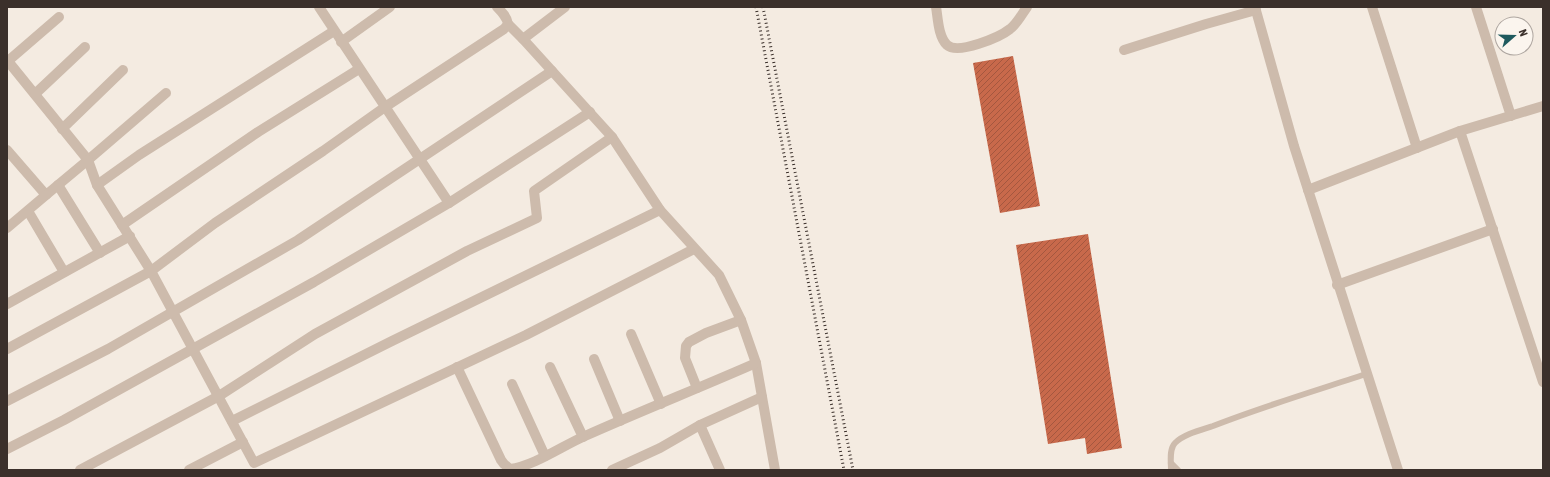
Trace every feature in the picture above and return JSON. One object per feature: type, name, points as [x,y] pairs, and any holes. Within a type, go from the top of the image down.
[{"type":"street","points":[[319,7],[449,203]]},
{"type":"street","points":[[341,42],[390,7]]},
{"type":"street","points":[[497,7],[505,15],[508,24],[612,137],[660,210],[719,276],[741,320],[756,363],[775,470]]},
{"type":"street","points":[[523,39],[565,7]]},
{"type":"street","points":[[936,7],[939,28],[944,41],[950,47],[957,48],[985,42],[1004,33],[1011,28],[1027,7]]},
{"type":"street","points":[[1372,7],[1417,148]]},
{"type":"street","points":[[1476,7],[1511,116]]},
{"type":"street","points":[[1124,50],[1256,9],[1294,146],[1337,284],[1398,470]]},
{"type":"street","points":[[58,17],[7,61],[88,160],[97,186],[151,270],[255,466],[550,323],[694,249]]},
{"type":"street","points":[[7,349],[151,270],[215,223],[323,151],[385,107],[504,29],[508,24]]},
{"type":"street","points":[[97,186],[139,155],[334,31]]},
{"type":"street","points":[[35,94],[85,47]]},
{"type":"street","points":[[122,225],[258,132],[359,69]]},
{"type":"street","points":[[62,129],[123,70]]},
{"type":"street","points":[[7,401],[108,349],[298,240],[552,71]]},
{"type":"street","points":[[7,228],[166,93]]},
{"type":"street","points":[[1308,190],[1460,131],[1543,106]]},
{"type":"street","points":[[7,449],[64,420],[193,349],[449,203],[590,112]]},
{"type":"street","points":[[1460,131],[1543,382]]},
{"type":"street","points":[[80,470],[219,396],[315,334],[467,251],[537,218],[534,191],[612,137]]},
{"type":"street","points":[[7,150],[46,195]]},
{"type":"street","points":[[58,185],[100,253]]},
{"type":"street","points":[[232,421],[392,340],[660,210]]},
{"type":"street","points":[[28,211],[64,272]]},
{"type":"street","points":[[1337,284],[1492,229]]},
{"type":"street","points":[[7,304],[130,236]]},
{"type":"street","points":[[697,388],[685,358],[686,346],[689,342],[695,339],[741,320]]},
{"type":"street","points":[[631,334],[661,404]]},
{"type":"street","points":[[594,359],[620,421]]},
{"type":"street","points":[[457,367],[501,460],[509,469],[516,468],[546,456],[583,437],[756,363]]},
{"type":"street","points":[[550,367],[583,437]]},
{"type":"street","points":[[512,384],[546,456]]},
{"type":"street","points":[[612,470],[660,448],[700,425],[762,397]]},
{"type":"street","points":[[700,425],[720,470]]},
{"type":"street","points":[[189,470],[243,442]]},
{"type":"lane","points":[[1171,470],[1172,447],[1175,443],[1190,435],[1237,416],[1366,374]]},
{"type":"lane","points":[[1171,462],[1178,470]]},
{"type":"building","points":[[1013,56],[1040,206],[1000,213],[973,63]]},
{"type":"building","points":[[1088,234],[1122,448],[1087,454],[1085,438],[1048,444],[1016,245]]},
{"type":"railway","points":[[756,7],[844,470]]},
{"type":"railway","points":[[763,7],[853,470]]}]
